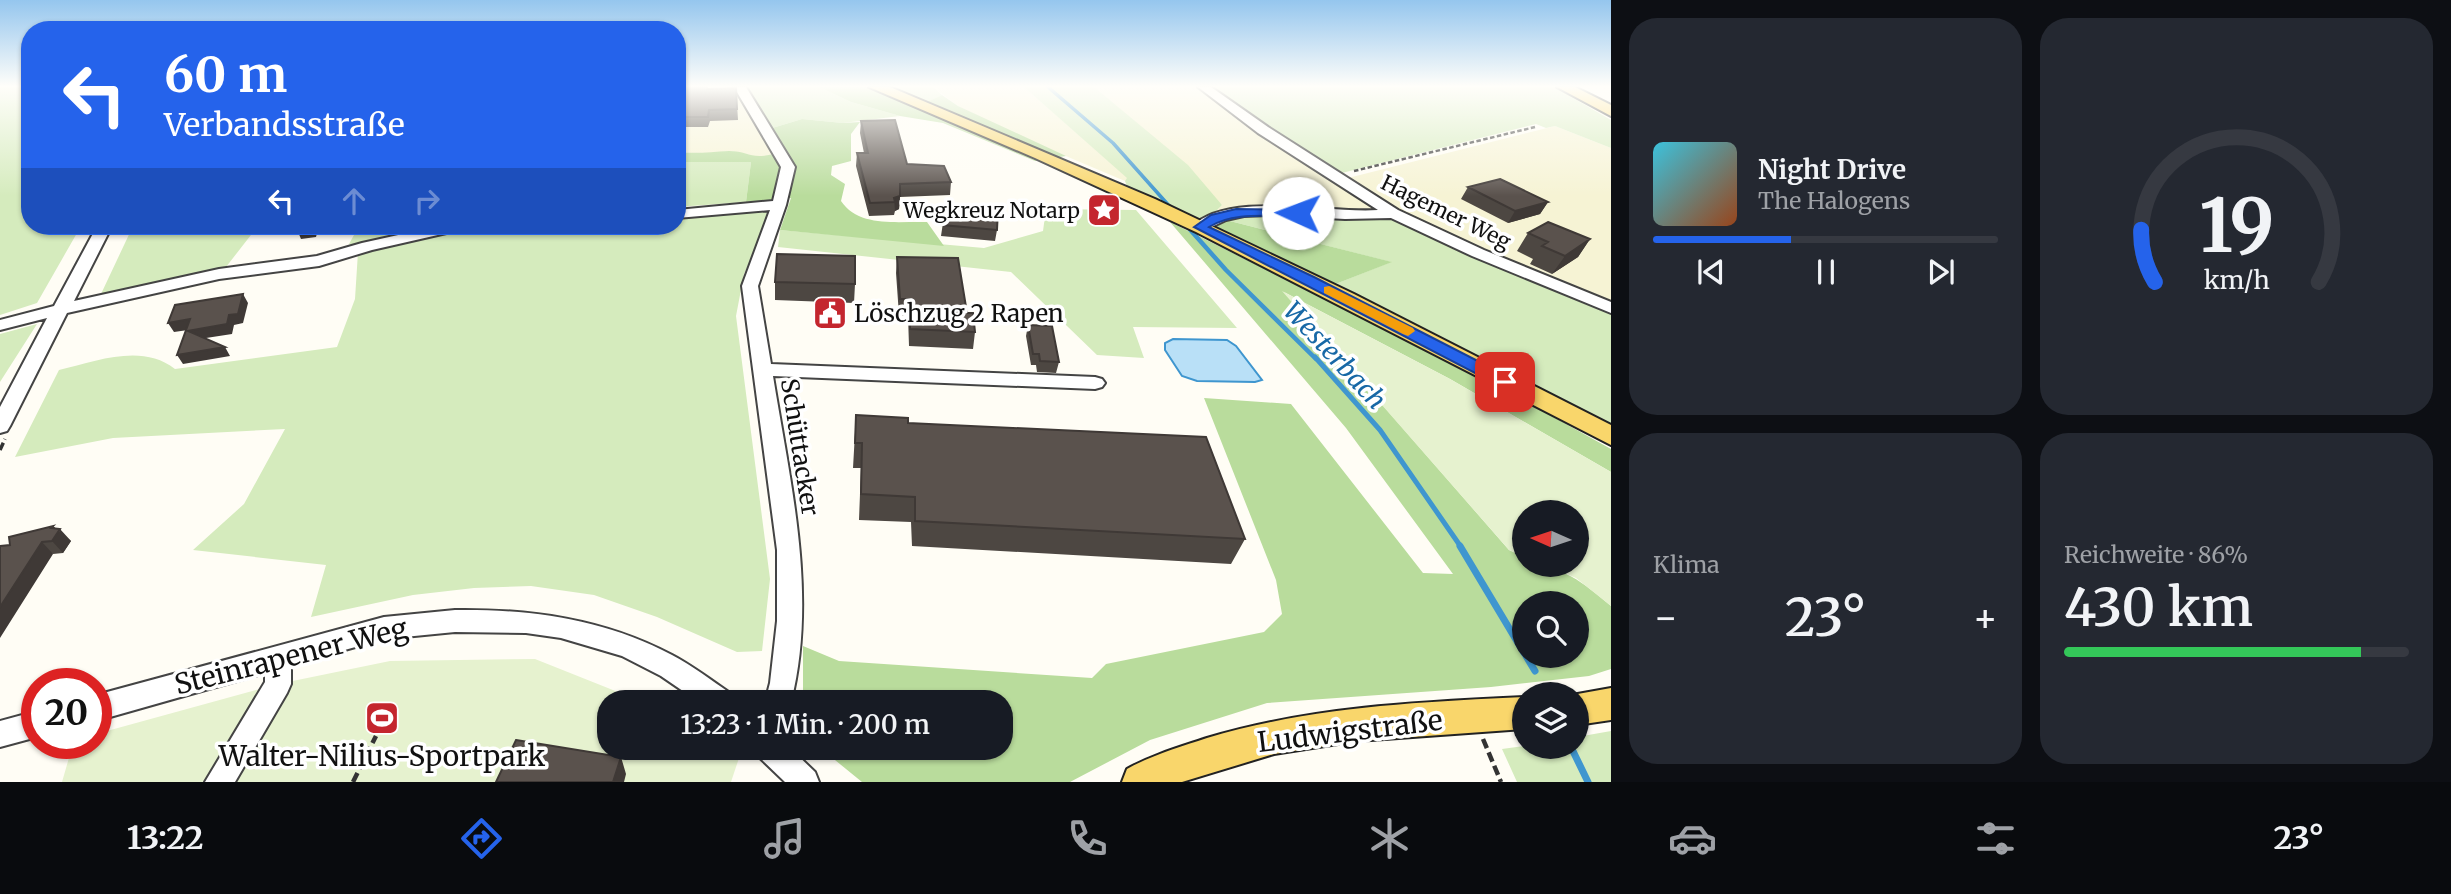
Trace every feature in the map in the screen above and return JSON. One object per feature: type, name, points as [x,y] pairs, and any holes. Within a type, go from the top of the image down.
[{"type":"main road","points":[[967,123],[1186,221],[1309,280],[1611,436]]},
{"type":"main road","points":[[1589,707],[1611,704]]},
{"type":"main road","name":"Ludwigstraße","points":[[1140,782],[1253,741],[1351,724],[1512,714]]},
{"type":"street","name":"Schüttacker","points":[[762,123],[788,167],[779,205],[750,286],[754,328],[789,550],[789,621],[781,690]]},
{"type":"street","name":"Hagemer Weg","points":[[1253,123],[1393,213],[1478,253],[1611,308]]},
{"type":"street","points":[[686,213],[779,205]]},
{"type":"street","points":[[1186,221],[1254,212],[1363,215],[1393,213]]},
{"type":"street","points":[[0,426],[99,235]]},
{"type":"street","points":[[0,325],[125,293],[219,274],[319,261],[418,235]]},
{"type":"street","points":[[762,371],[786,369],[1095,383]]},
{"type":"street","name":"Steinrapener Weg","points":[[112,704],[384,628],[429,622],[493,619],[541,624],[602,638],[662,662],[703,690]]},
{"type":"street","points":[[219,782],[278,684],[278,657]]},
{"type":"street","points":[[0,734],[21,728]]},
{"type":"street","points":[[782,760],[805,782]]},
{"type":"path","points":[[1335,176],[1535,127]]},
{"type":"path","points":[[1473,716],[1501,782]]},
{"type":"path","points":[[353,782],[376,736]]},
{"type":"shaded area","points":[[686,123],[759,123],[774,154],[758,158],[732,151],[686,153]]},
{"type":"shaded area","points":[[993,123],[1066,123],[1128,178],[1125,181]]},
{"type":"shaded area","points":[[1134,123],[1256,123],[1382,208],[1366,212],[1247,208],[1213,214],[1222,205]]},
{"type":"shaded area","points":[[1555,126],[1611,148],[1611,305],[1414,221],[1344,179]]},
{"type":"green space","points":[[0,123],[21,123],[21,235],[76,235],[37,303],[0,315]]},
{"type":"green space","points":[[765,123],[787,123],[769,129]]},
{"type":"green space","points":[[787,123],[859,123],[851,134],[851,161],[832,166],[831,175],[845,184],[841,201],[858,216],[868,219],[927,222],[944,246],[780,230],[791,198],[746,202],[751,162],[686,162],[686,152],[735,151],[754,156],[773,154],[769,129]]},
{"type":"green space","points":[[944,123],[996,123],[1066,156],[1035,161]]},
{"type":"green space","points":[[1065,123],[1138,123],[1188,165],[1222,205],[1213,214],[1198,221],[1128,189],[1125,181],[1127,178]]},
{"type":"green space","points":[[1263,123],[1611,123],[1611,148],[1555,126],[1546,128],[1536,124],[1338,174]]},
{"type":"green space","points":[[686,162],[751,162],[746,202],[686,206]]},
{"type":"green space","points":[[1046,209],[1136,210],[1237,328],[1133,327],[1144,358],[1097,355],[1011,272],[778,247],[780,230],[984,248],[1043,231]]},
{"type":"green space","points":[[760,210],[766,211],[769,218],[744,274],[736,316],[770,579],[762,651],[737,652],[657,617],[594,595],[531,586],[474,588],[413,595],[311,617],[326,565],[193,550],[244,504],[285,429],[113,438],[15,457],[59,370],[119,356],[148,357],[175,369],[337,347],[355,299],[358,252],[437,235],[686,235],[686,217]]},
{"type":"green space","points":[[1257,214],[1392,216],[1506,270],[1611,314],[1611,425],[1333,285],[1391,262],[1222,219]]},
{"type":"green space","points":[[1222,219],[1392,262],[1333,285],[1214,229]]},
{"type":"green space","points":[[1170,222],[1454,362],[1611,449],[1611,472],[1450,379],[1284,292],[1512,551],[1512,578],[1574,578],[1611,606],[1611,669],[1589,676],[1512,682],[1512,685],[1491,687],[1267,703],[1150,740],[1070,782],[862,782],[835,760],[1013,760],[1013,690],[803,690],[803,646],[839,661],[1092,678],[1106,664],[1264,632],[1282,614],[1276,580],[1204,398],[1291,404],[1423,573],[1453,574],[1346,428]]},
{"type":"green space","points":[[129,235],[251,235],[226,267],[101,294]]},
{"type":"green space","points":[[354,235],[393,235],[352,245],[349,244]]},
{"type":"green space","points":[[1282,291],[1450,379],[1611,472],[1611,606],[1576,578],[1589,578],[1589,500],[1512,500],[1512,551]]},
{"type":"green space","points":[[37,324],[0,382],[0,334]]},
{"type":"green space","name":"Walter-Nilius-Sportpark","points":[[535,659],[613,690],[597,690],[597,760],[738,760],[731,782],[62,782],[69,759],[112,759],[112,730],[278,684],[390,661]]},
{"type":"green space","points":[[1611,731],[1611,782],[1517,782],[1502,749],[1512,748],[1512,759],[1589,759],[1589,735]]},
{"type":"water","points":[[1173,339],[1227,340],[1236,346],[1262,380],[1197,381],[1182,376],[1165,350],[1165,343]]},
{"type":"building","points":[[862,123],[896,123],[907,164],[944,166],[951,182],[900,184],[900,196],[894,198],[895,202],[870,203],[857,153],[868,153]]},
{"type":"building","points":[[1500,179],[1548,202],[1515,211],[1468,187]]},
{"type":"building","points":[[945,209],[998,209],[997,230],[942,225]]},
{"type":"building","points":[[1548,222],[1590,239],[1565,256],[1542,246],[1548,242],[1528,233]]},
{"type":"building","points":[[777,254],[855,256],[855,284],[775,282]]},
{"type":"building","points":[[897,257],[958,258],[967,313],[973,313],[975,332],[910,329],[910,299],[900,299]]},
{"type":"building","points":[[243,294],[238,314],[229,315],[227,324],[188,331],[225,347],[177,355],[190,319],[168,323],[175,305]]},
{"type":"building","points":[[1028,325],[1052,326],[1059,362],[1040,361],[1039,354],[1033,354]]},
{"type":"building","points":[[856,415],[908,418],[908,423],[1206,437],[1245,539],[915,521],[915,497],[861,494],[862,443],[855,443]]},
{"type":"building","points":[[53,526],[51,528],[60,529],[52,541],[42,542],[0,607],[0,546],[10,545],[9,537]]},
{"type":"building","points":[[516,740],[597,753],[597,760],[620,760],[613,782],[496,782]]},
{"type":"waterway","name":"Westerbach","points":[[1090,123],[1113,143],[1171,208]]},
{"type":"waterway","name":"Westerbach","points":[[1186,225],[1226,270],[1316,359]]},
{"type":"waterway","name":"Westerbach","points":[[1315,357],[1380,430],[1461,547]]},
{"type":"waterway","name":"Westerbach","points":[[1460,546],[1512,633]]},
{"type":"waterway","name":"Westerbach","points":[[1577,759],[1588,782]]},
{"type":"slow traffic","points":[[1329,290],[1408,331]]},
{"type":"place","name":"Wegkreuz Notarp","points":[[1104,210]]},
{"type":"place","name":"Löschzug 2 Rapen","points":[[830,313]]},
{"type":"place","name":"Walter-Nilius-Sportpark","points":[[382,718]]},
{"type":"route","points":[[1298,213],[1236,213],[1215,218],[1200,227],[1309,280],[1505,382]]}]
